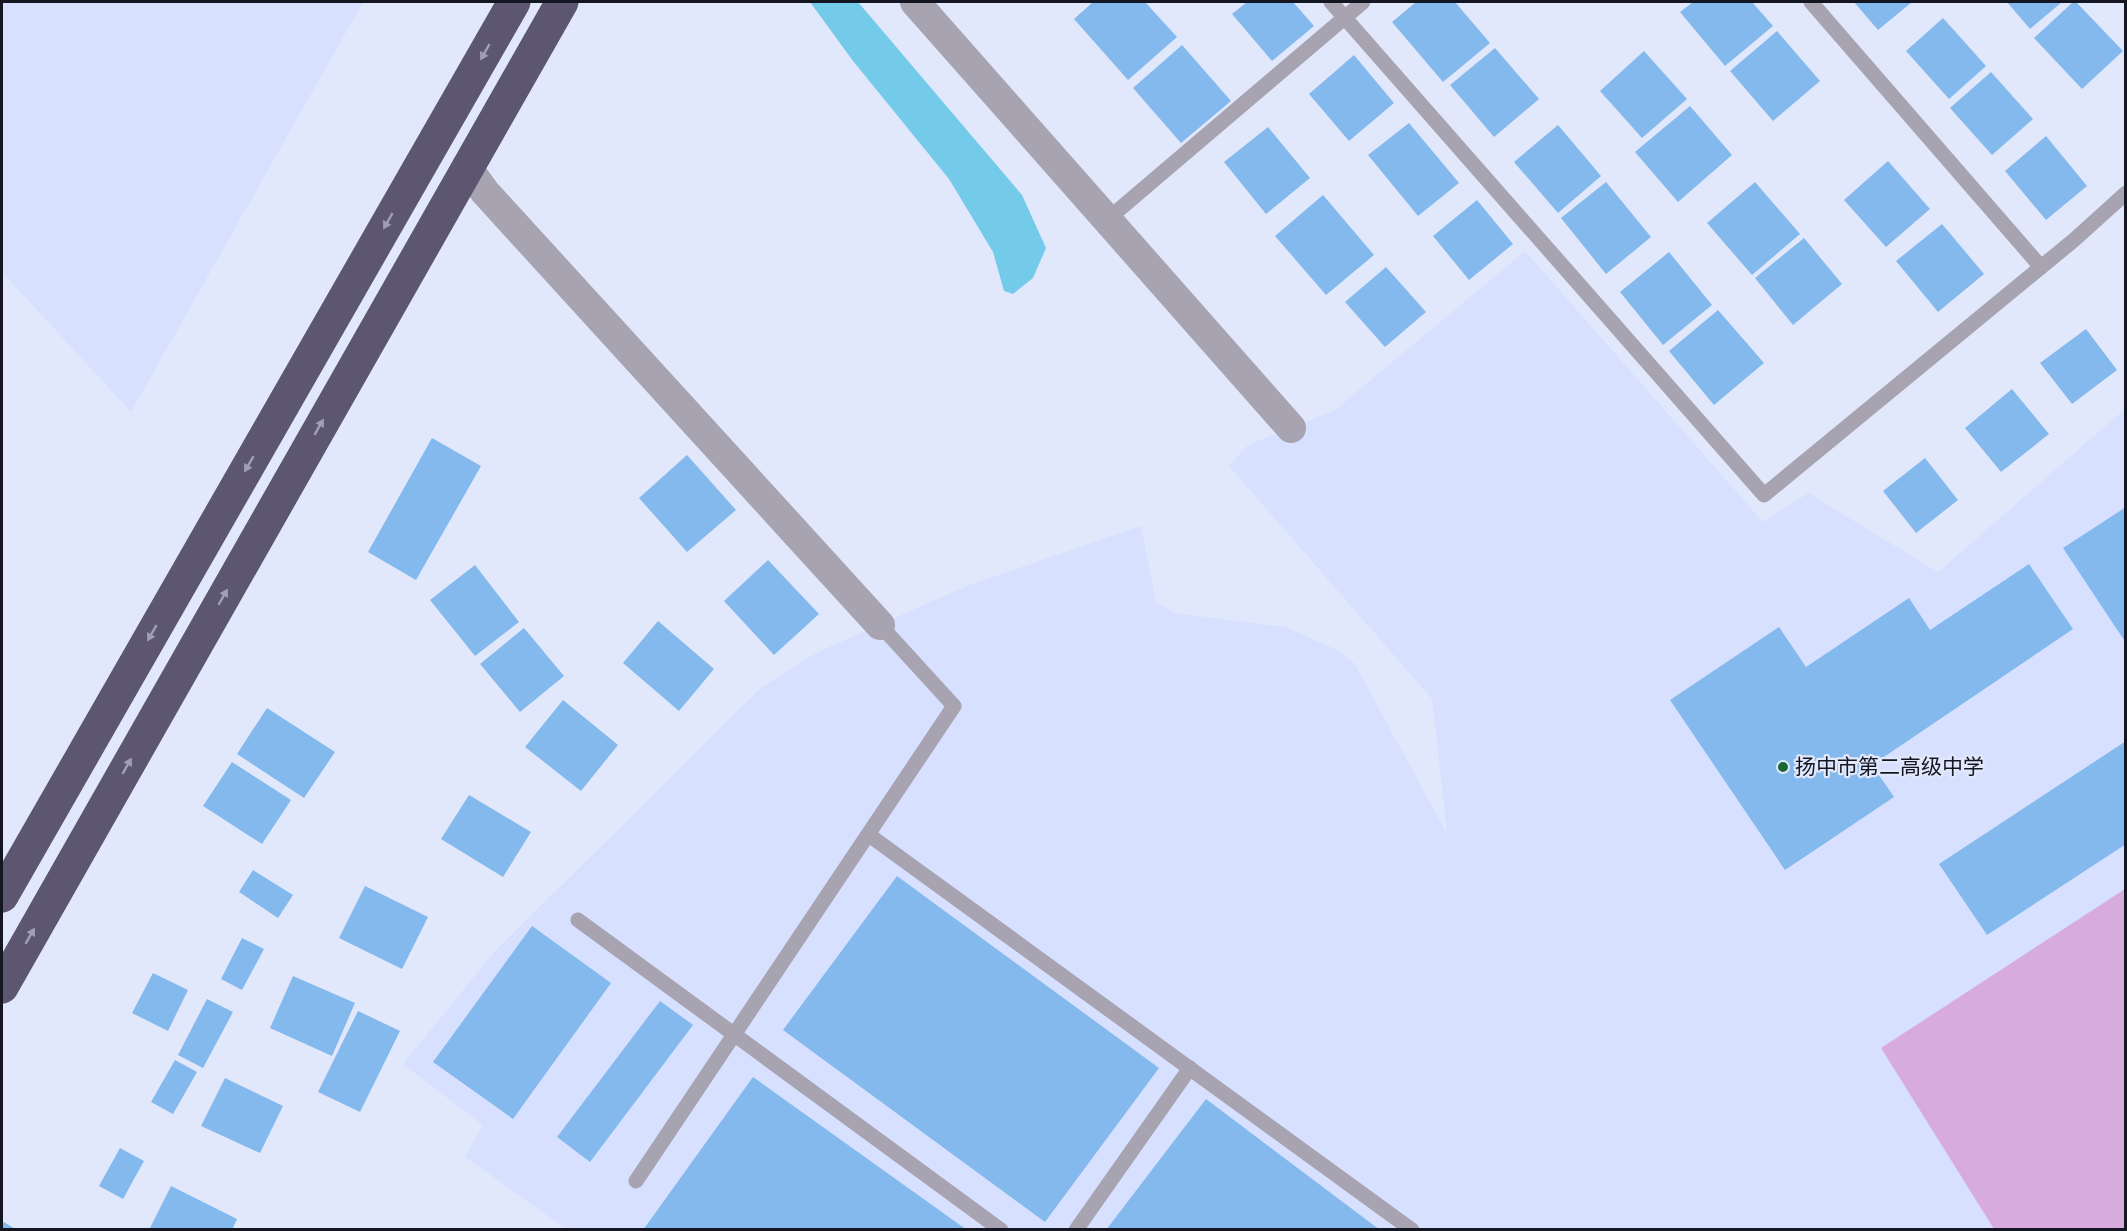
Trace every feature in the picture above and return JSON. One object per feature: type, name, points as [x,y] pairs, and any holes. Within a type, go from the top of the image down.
[{"type":"highway","points":[[2,896],[514,2]]},
{"type":"highway","points":[[2,987],[562,2]]},
{"type":"street","points":[[915,2],[1291,428]]},
{"type":"street","points":[[467,167],[509,218],[880,625]]},
{"type":"lane","points":[[1331,2],[1764,495],[2041,267],[2126,193]]},
{"type":"lane","points":[[1107,219],[1363,2]]},
{"type":"lane","points":[[1810,2],[2041,267]]},
{"type":"lane","points":[[636,1181],[954,706],[880,625]]},
{"type":"lane","points":[[869,835],[1412,1230]]},
{"type":"lane","points":[[578,920],[1000,1230]]},
{"type":"lane","points":[[1076,1230],[1190,1068]]},
{"type":"shaded area","points":[[2,2],[363,2],[131,412],[2,272]]},
{"type":"shaded area","points":[[1525,251],[1763,522],[1808,493],[1938,572],[2125,409],[2125,1229],[566,1229],[465,1157],[483,1125],[403,1064],[495,951],[762,687],[816,653],[969,585],[1141,526],[1156,602],[1175,613],[1286,627],[1339,651],[1355,664],[1447,834],[1432,699],[1229,466],[1248,445],[1335,410]]},
{"type":"shaded area","points":[[2125,889],[2125,1229],[1994,1229],[1881,1048]]},
{"type":"water","points":[[810,2],[858,2],[1022,195],[1046,248],[1033,278],[1013,294],[1004,291],[993,252],[949,179],[853,61]]},
{"type":"building","points":[[1093,2],[1145,2],[1177,37],[1128,80],[1074,19]]},
{"type":"building","points":[[1247,2],[1293,2],[1314,26],[1272,61],[1232,14]]},
{"type":"building","points":[[1416,2],[1455,2],[1490,43],[1443,82],[1392,22]]},
{"type":"building","points":[[1693,2],[1752,2],[1773,26],[1725,66],[1680,12]]},
{"type":"building","points":[[1854,2],[1912,2],[1878,30]]},
{"type":"building","points":[[2007,2],[2062,2],[2030,29]]},
{"type":"building","points":[[2073,2],[2076,2],[2123,51],[2082,89],[2034,38]]},
{"type":"building","points":[[1943,18],[1986,66],[1949,99],[1906,51]]},
{"type":"building","points":[[1777,31],[1820,81],[1773,121],[1730,71]]},
{"type":"building","points":[[1182,45],[1231,101],[1181,143],[1133,88]]},
{"type":"building","points":[[1495,48],[1539,99],[1494,137],[1450,85]]},
{"type":"building","points":[[1644,51],[1687,99],[1642,138],[1600,91]]},
{"type":"building","points":[[1354,55],[1394,103],[1349,141],[1309,94]]},
{"type":"building","points":[[1991,72],[2033,119],[1992,155],[1950,108]]},
{"type":"building","points":[[1690,106],[1732,155],[1678,202],[1635,152]]},
{"type":"building","points":[[1409,123],[1459,183],[1418,216],[1368,155]]},
{"type":"building","points":[[1558,125],[1601,176],[1558,213],[1514,162]]},
{"type":"building","points":[[1268,127],[1310,178],[1266,214],[1224,162]]},
{"type":"building","points":[[2046,136],[2087,186],[2046,220],[2005,171]]},
{"type":"building","points":[[1888,161],[1930,209],[1886,247],[1844,200]]},
{"type":"building","points":[[1606,182],[1651,237],[1606,274],[1561,218]]},
{"type":"building","points":[[1755,182],[1800,234],[1752,275],[1707,223]]},
{"type":"building","points":[[1323,195],[1374,255],[1326,295],[1275,236]]},
{"type":"building","points":[[1477,200],[1513,244],[1469,280],[1433,236]]},
{"type":"building","points":[[1942,224],[1984,274],[1938,312],[1896,261]]},
{"type":"building","points":[[1804,238],[1842,284],[1793,325],[1755,278]]},
{"type":"building","points":[[1669,252],[1712,305],[1663,345],[1620,292]]},
{"type":"building","points":[[1386,267],[1426,312],[1385,347],[1345,302]]},
{"type":"building","points":[[1718,310],[1764,363],[1714,405],[1669,351]]},
{"type":"building","points":[[2086,329],[2117,370],[2072,404],[2040,363]]},
{"type":"building","points":[[2012,389],[2049,434],[2001,472],[1965,428]]},
{"type":"building","points":[[432,438],[481,466],[416,580],[368,552]]},
{"type":"building","points":[[687,455],[736,510],[687,552],[639,498]]},
{"type":"building","points":[[1925,458],[1958,500],[1916,533],[1883,491]]},
{"type":"building","points":[[2126,507],[2126,643],[2063,548]]},
{"type":"building","points":[[768,560],[819,614],[774,655],[724,601]]},
{"type":"building","points":[[2029,564],[2073,629],[1872,765],[1894,797],[1785,870],[1670,700],[1779,627],[1806,667],[1909,598],[1930,630]]},
{"type":"building","points":[[475,565],[519,622],[475,656],[430,600]]},
{"type":"building","points":[[658,621],[714,669],[679,711],[623,663]]},
{"type":"building","points":[[524,628],[564,676],[520,712],[480,664]]},
{"type":"building","points":[[563,700],[618,745],[581,791],[525,747]]},
{"type":"building","points":[[267,708],[335,752],[304,798],[237,754]]},
{"type":"building","points":[[2126,741],[2126,844],[1987,935],[1939,864]]},
{"type":"building","points":[[232,762],[291,800],[262,844],[203,806]]},
{"type":"building","points":[[469,795],[531,832],[503,877],[441,839]]},
{"type":"building","points":[[253,870],[293,895],[278,918],[239,892]]},
{"type":"building","points":[[897,876],[1159,1068],[1045,1222],[783,1030]]},
{"type":"building","points":[[365,886],[428,917],[402,969],[339,938]]},
{"type":"building","points":[[532,926],[611,983],[513,1119],[433,1062]]},
{"type":"building","points":[[242,938],[264,949],[242,990],[221,979]]},
{"type":"building","points":[[153,973],[188,990],[168,1031],[132,1013]]},
{"type":"building","points":[[293,976],[355,1003],[332,1056],[270,1028]]},
{"type":"building","points":[[207,999],[233,1012],[203,1068],[178,1055]]},
{"type":"building","points":[[660,1001],[693,1025],[590,1162],[557,1137]]},
{"type":"building","points":[[358,1011],[400,1031],[360,1112],[318,1092]]},
{"type":"building","points":[[175,1060],[197,1072],[173,1114],[151,1102]]},
{"type":"building","points":[[753,1077],[967,1230],[643,1230]]},
{"type":"building","points":[[225,1078],[283,1106],[260,1153],[201,1126]]},
{"type":"building","points":[[1206,1099],[1380,1230],[1106,1230]]},
{"type":"building","points":[[120,1148],[144,1161],[123,1199],[99,1186]]},
{"type":"building","points":[[171,1186],[237,1219],[232,1230],[149,1230]]},
{"type":"building","points":[[2,1221],[17,1230],[2,1230]]},
{"type":"place","name":"扬中市第二高级中学","points":[[1783,767]]}]
